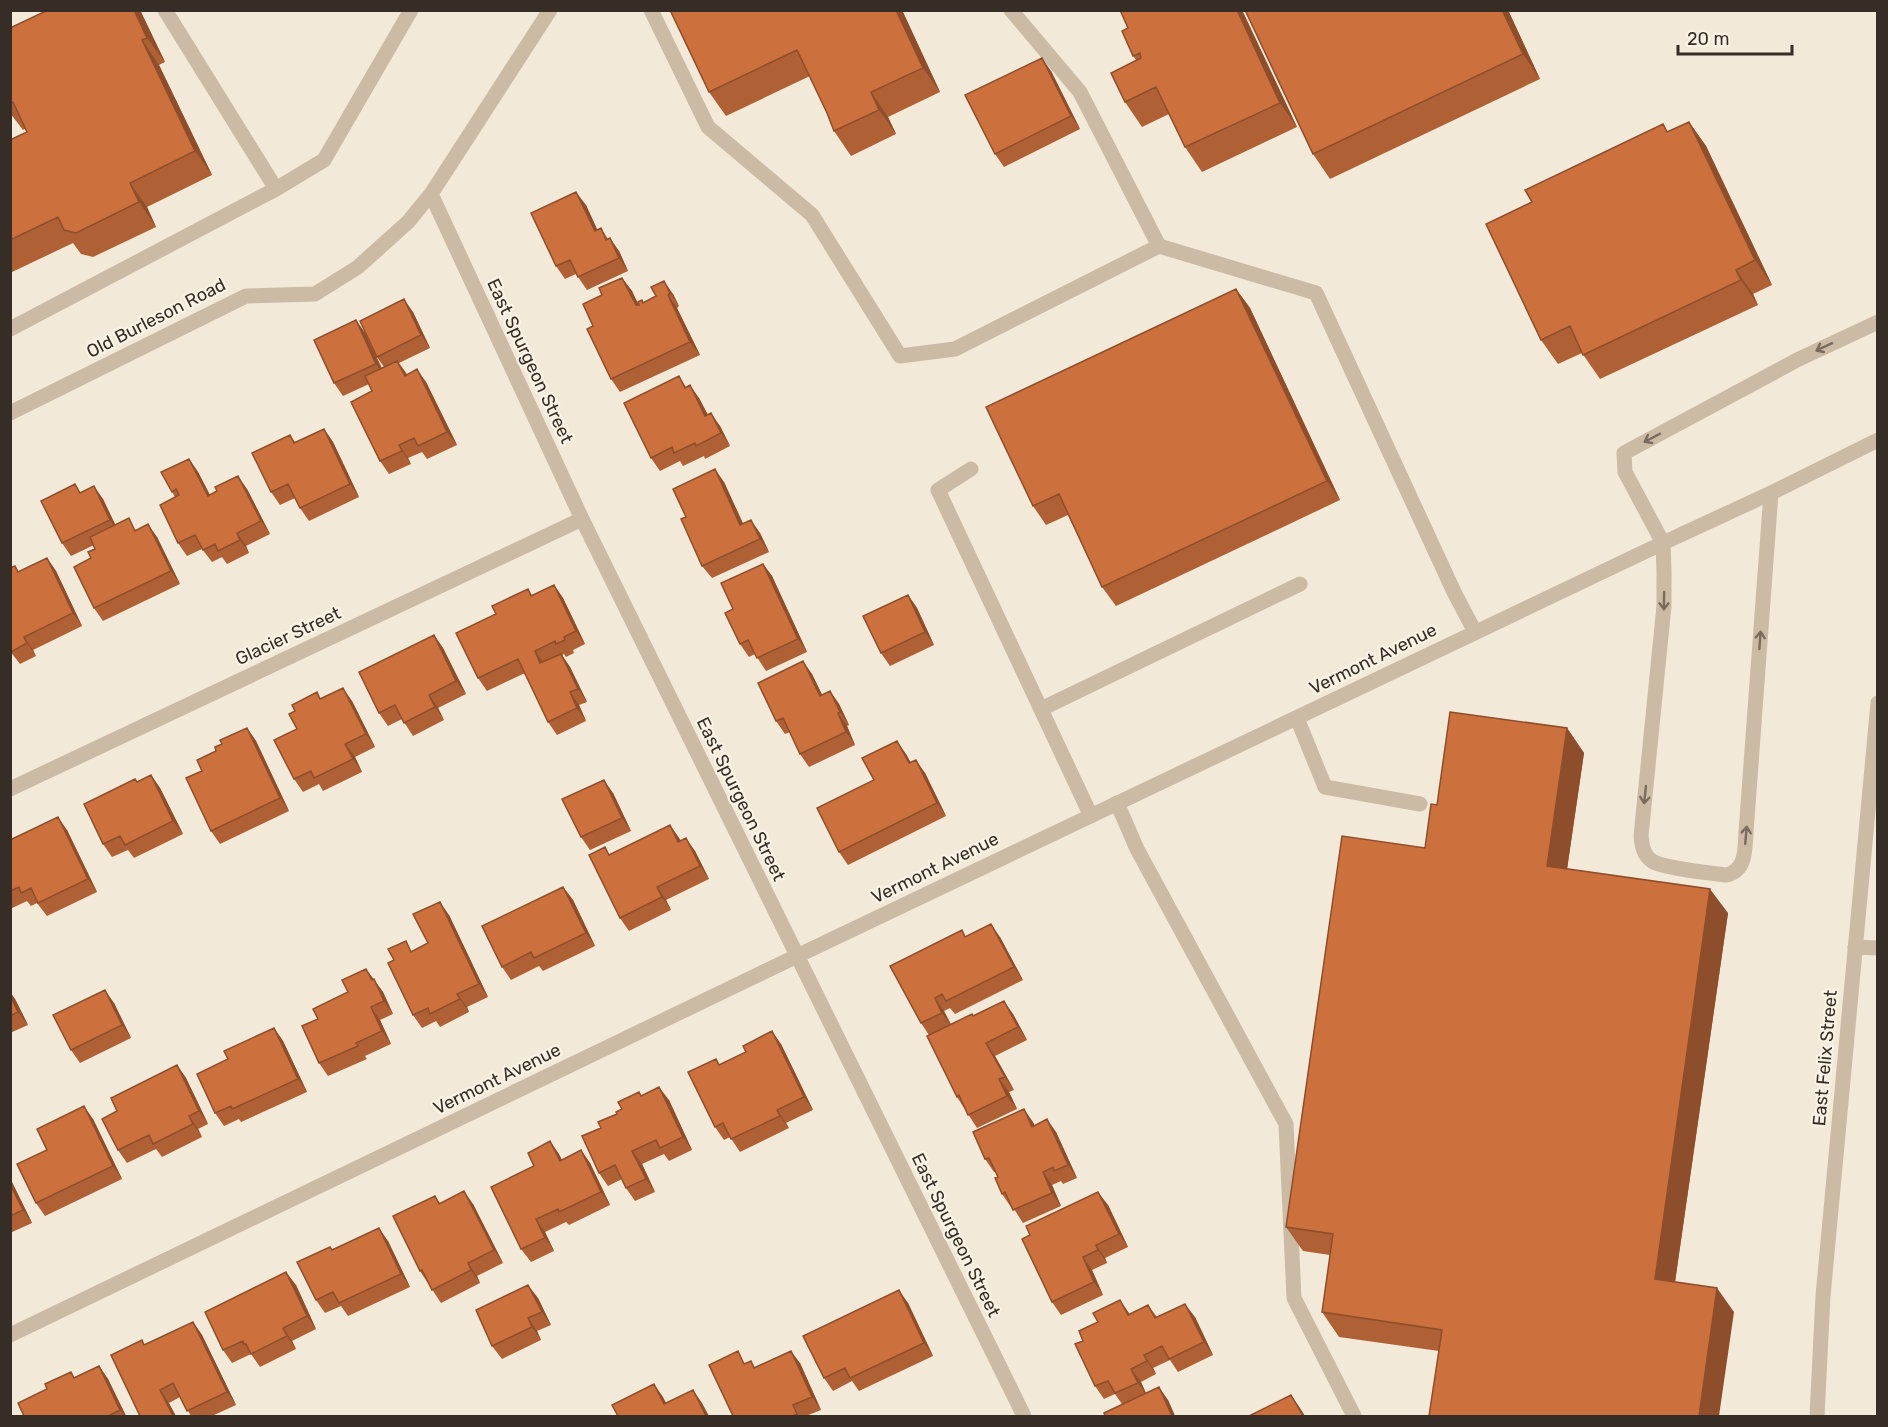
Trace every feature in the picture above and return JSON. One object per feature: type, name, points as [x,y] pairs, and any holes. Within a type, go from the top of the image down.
[{"type":"street","points":[[165,10],[276,189]]},
{"type":"street","points":[[10,329],[276,189],[324,160],[411,10]]},
{"type":"street","name":"Old Burleson Road","points":[[10,413],[246,296],[315,294],[358,267],[408,222],[431,194],[550,10]]},
{"type":"street","points":[[651,10],[708,127],[812,215],[900,356],[955,349],[1160,246],[1316,293],[1454,592],[1475,632]]},
{"type":"street","points":[[1011,10],[1080,92],[1160,246]]},
{"type":"street","name":"East Spurgeon Street","points":[[431,194],[582,519],[1024,1416]]},
{"type":"street","points":[[1771,494],[1742,863],[1738,870],[1726,875],[1657,863],[1646,855],[1642,848],[1641,836],[1664,606],[1663,543],[1625,472],[1624,453],[1799,359],[1878,322]]},
{"type":"street","name":"Vermont Avenue","points":[[10,1335],[1475,632],[1771,494],[1878,440]]},
{"type":"street","points":[[971,469],[939,490],[1091,816]]},
{"type":"street","name":"Glacier Street","points":[[10,789],[582,519]]},
{"type":"street","points":[[1041,709],[1300,584]]},
{"type":"street","name":"East Felix Street","points":[[1817,1416],[1823,1296],[1878,703]]},
{"type":"street","points":[[1297,718],[1325,786],[1420,804]]},
{"type":"street","points":[[1118,803],[1137,849],[1286,1124],[1294,1298],[1354,1416]]},
{"type":"street","points":[[1855,946],[1878,948]]},
{"type":"building","points":[[48,10],[134,10],[147,38],[142,40],[195,151],[130,183],[139,202],[76,233],[64,230],[58,217],[10,240],[10,140],[27,132],[13,102],[10,104],[10,28]]},
{"type":"building","points":[[670,10],[896,10],[923,68],[871,92],[879,110],[834,131],[797,50],[709,92]]},
{"type":"building","points":[[1120,10],[1237,10],[1280,103],[1185,147],[1156,87],[1125,102],[1111,73],[1141,58],[1140,53],[1133,56],[1122,31],[1128,28]]},
{"type":"building","points":[[1245,10],[1502,10],[1523,54],[1313,154]]},
{"type":"building","points":[[1042,58],[1071,116],[995,154],[965,95]]},
{"type":"building","points":[[1689,122],[1755,260],[1736,270],[1741,280],[1583,355],[1570,326],[1541,340],[1486,224],[1532,202],[1525,190],[1663,124],[1667,132]]},
{"type":"building","points":[[576,192],[595,231],[601,228],[606,240],[610,238],[619,258],[578,277],[570,260],[556,266],[531,213]]},
{"type":"building","points":[[622,278],[636,305],[639,305],[638,302],[642,300],[643,303],[656,296],[651,287],[664,281],[670,293],[668,295],[690,342],[611,379],[587,329],[593,326],[583,304],[602,295],[599,288]]},
{"type":"building","points":[[1236,289],[1327,481],[1102,587],[1059,494],[1033,506],[986,407]]},
{"type":"building","points":[[404,299],[421,335],[377,357],[360,321]]},
{"type":"building","points":[[356,320],[376,364],[334,383],[314,340]]},
{"type":"building","points":[[397,361],[405,376],[417,369],[447,432],[418,446],[414,438],[399,445],[402,451],[380,461],[351,402],[372,391],[365,376]]},
{"type":"building","points":[[679,376],[685,388],[690,385],[705,416],[711,413],[721,433],[696,446],[695,443],[674,453],[672,447],[651,458],[624,403]]},
{"type":"building","points":[[324,429],[350,484],[300,508],[288,484],[271,492],[252,453],[290,435],[294,443]]},
{"type":"building","points":[[189,459],[208,496],[217,491],[215,487],[238,476],[261,521],[237,533],[240,540],[218,551],[215,544],[203,550],[195,535],[178,543],[160,505],[179,495],[176,489],[172,492],[161,472]]},
{"type":"building","points":[[715,469],[740,525],[751,520],[760,539],[702,566],[681,519],[686,517],[673,489]]},
{"type":"building","points":[[75,484],[80,493],[94,486],[110,520],[62,543],[41,501]]},
{"type":"building","points":[[129,518],[135,531],[148,524],[171,571],[94,608],[74,567],[91,558],[88,552],[95,549],[90,537]]},
{"type":"building","points":[[47,558],[73,613],[24,637],[27,643],[11,652],[10,568],[15,566],[18,572]]},
{"type":"building","points":[[763,564],[798,639],[757,658],[748,640],[740,644],[725,613],[733,609],[721,583]]},
{"type":"building","points":[[554,585],[576,631],[564,637],[565,640],[556,644],[555,641],[535,651],[540,663],[561,654],[578,689],[570,692],[577,708],[548,722],[518,659],[478,678],[456,633],[496,614],[492,606],[528,589],[531,596]]},
{"type":"building","points":[[908,595],[925,632],[881,653],[863,616]]},
{"type":"building","points":[[434,635],[456,681],[429,695],[435,707],[404,723],[395,705],[379,713],[359,672]]},
{"type":"building","points":[[803,661],[820,696],[830,691],[846,732],[800,754],[783,718],[776,721],[758,683]]},
{"type":"building","points":[[343,688],[366,734],[345,744],[353,759],[314,778],[311,771],[294,779],[274,740],[297,729],[289,714],[295,711],[292,705],[317,692],[320,699]]},
{"type":"building","points":[[1450,712],[1567,728],[1547,866],[1710,889],[1655,1279],[1717,1288],[1699,1416],[1429,1416],[1442,1330],[1322,1312],[1333,1234],[1286,1227],[1342,836],[1425,848],[1431,804],[1437,805]]},
{"type":"building","points":[[247,728],[280,798],[211,831],[186,778],[202,771],[197,760],[216,751],[215,747],[222,744],[220,740]]},
{"type":"building","points":[[897,741],[909,763],[916,760],[937,803],[839,852],[817,808],[874,780],[862,758]]},
{"type":"building","points":[[151,775],[173,821],[125,845],[120,836],[103,844],[84,804],[135,779],[137,782]]},
{"type":"building","points":[[604,780],[622,818],[581,837],[562,799]]},
{"type":"building","points":[[58,817],[88,879],[38,903],[31,888],[21,893],[19,887],[10,891],[10,840]]},
{"type":"building","points":[[670,825],[678,842],[686,838],[700,866],[657,887],[662,897],[620,918],[589,855],[605,847],[609,855]]},
{"type":"building","points":[[563,887],[586,933],[534,958],[531,952],[502,967],[482,926]]},
{"type":"building","points":[[440,902],[479,984],[457,994],[460,999],[430,1014],[428,1008],[413,1015],[388,963],[394,960],[388,949],[406,941],[411,952],[428,943],[413,914]]},
{"type":"building","points":[[991,924],[1014,967],[946,1001],[942,994],[935,998],[942,1013],[921,1023],[890,966],[962,930],[965,937]]},
{"type":"building","points":[[366,969],[372,980],[374,979],[384,1001],[371,1007],[382,1031],[356,1043],[358,1046],[319,1063],[302,1026],[318,1019],[313,1009],[348,992],[342,980]]},
{"type":"building","points":[[105,990],[122,1025],[71,1050],[53,1015]]},
{"type":"building","points":[[10,995],[18,1012],[10,1016]]},
{"type":"building","points":[[1004,1001],[1018,1027],[986,1043],[1005,1077],[999,1079],[1007,1096],[968,1115],[927,1036]]},
{"type":"building","points":[[274,1028],[298,1079],[232,1109],[231,1106],[215,1113],[197,1074],[228,1059],[224,1051]]},
{"type":"building","points":[[772,1031],[804,1097],[777,1110],[780,1116],[731,1139],[723,1123],[715,1127],[688,1072],[716,1059],[719,1065],[746,1052],[743,1046]]},
{"type":"building","points":[[177,1065],[199,1111],[189,1116],[193,1124],[153,1144],[149,1135],[118,1150],[102,1119],[117,1111],[111,1098]]},
{"type":"building","points":[[659,1087],[683,1137],[660,1148],[656,1140],[632,1151],[646,1179],[626,1188],[615,1165],[599,1173],[582,1136],[601,1128],[598,1122],[617,1114],[616,1112],[622,1109],[618,1102],[639,1092],[641,1096]]},
{"type":"building","points":[[84,1106],[113,1166],[36,1203],[17,1164],[47,1150],[37,1129]]},
{"type":"building","points":[[1024,1109],[1032,1127],[1047,1119],[1068,1165],[1054,1171],[1053,1167],[1043,1172],[1052,1193],[1013,1210],[1005,1192],[1002,1194],[995,1178],[998,1177],[989,1158],[985,1159],[973,1132]]},
{"type":"building","points":[[550,1141],[560,1161],[581,1150],[601,1192],[559,1212],[558,1209],[536,1219],[545,1238],[521,1249],[491,1187],[534,1166],[528,1153]]},
{"type":"building","points":[[10,1184],[23,1210],[10,1216]]},
{"type":"building","points":[[464,1191],[494,1250],[468,1263],[471,1270],[432,1290],[393,1216],[435,1196],[439,1204]]},
{"type":"building","points":[[1098,1192],[1119,1234],[1096,1245],[1098,1250],[1083,1257],[1094,1282],[1052,1302],[1022,1239],[1030,1235],[1026,1226]]},
{"type":"building","points":[[379,1228],[401,1274],[339,1303],[333,1292],[316,1300],[297,1262],[330,1247],[332,1250]]},
{"type":"building","points":[[286,1272],[307,1316],[283,1328],[287,1336],[251,1354],[243,1341],[223,1350],[205,1312]]},
{"type":"building","points":[[528,1285],[542,1312],[528,1318],[532,1327],[492,1346],[476,1310]]},
{"type":"building","points":[[899,1290],[924,1343],[850,1378],[845,1368],[824,1378],[803,1336]]},
{"type":"building","points":[[1120,1300],[1128,1315],[1148,1305],[1155,1318],[1185,1304],[1204,1342],[1169,1359],[1162,1346],[1144,1355],[1147,1361],[1131,1369],[1138,1383],[1115,1393],[1108,1381],[1095,1386],[1075,1344],[1083,1341],[1079,1331],[1098,1322],[1093,1313]]},
{"type":"building","points":[[193,1322],[227,1392],[187,1411],[173,1383],[160,1390],[173,1416],[140,1416],[111,1355],[142,1340],[144,1345]]},
{"type":"building","points":[[738,1351],[744,1364],[751,1361],[754,1368],[791,1351],[812,1397],[793,1405],[797,1414],[792,1416],[733,1416],[709,1365]]},
{"type":"building","points":[[99,1366],[120,1410],[111,1416],[24,1416],[18,1403],[47,1389],[45,1384],[71,1372],[74,1378]]},
{"type":"building","points":[[654,1384],[664,1404],[693,1390],[706,1416],[618,1416],[612,1405]]},
{"type":"building","points":[[1159,1387],[1172,1416],[1105,1416],[1104,1413]]},
{"type":"building","points":[[1291,1395],[1303,1416],[1249,1416]]}]
